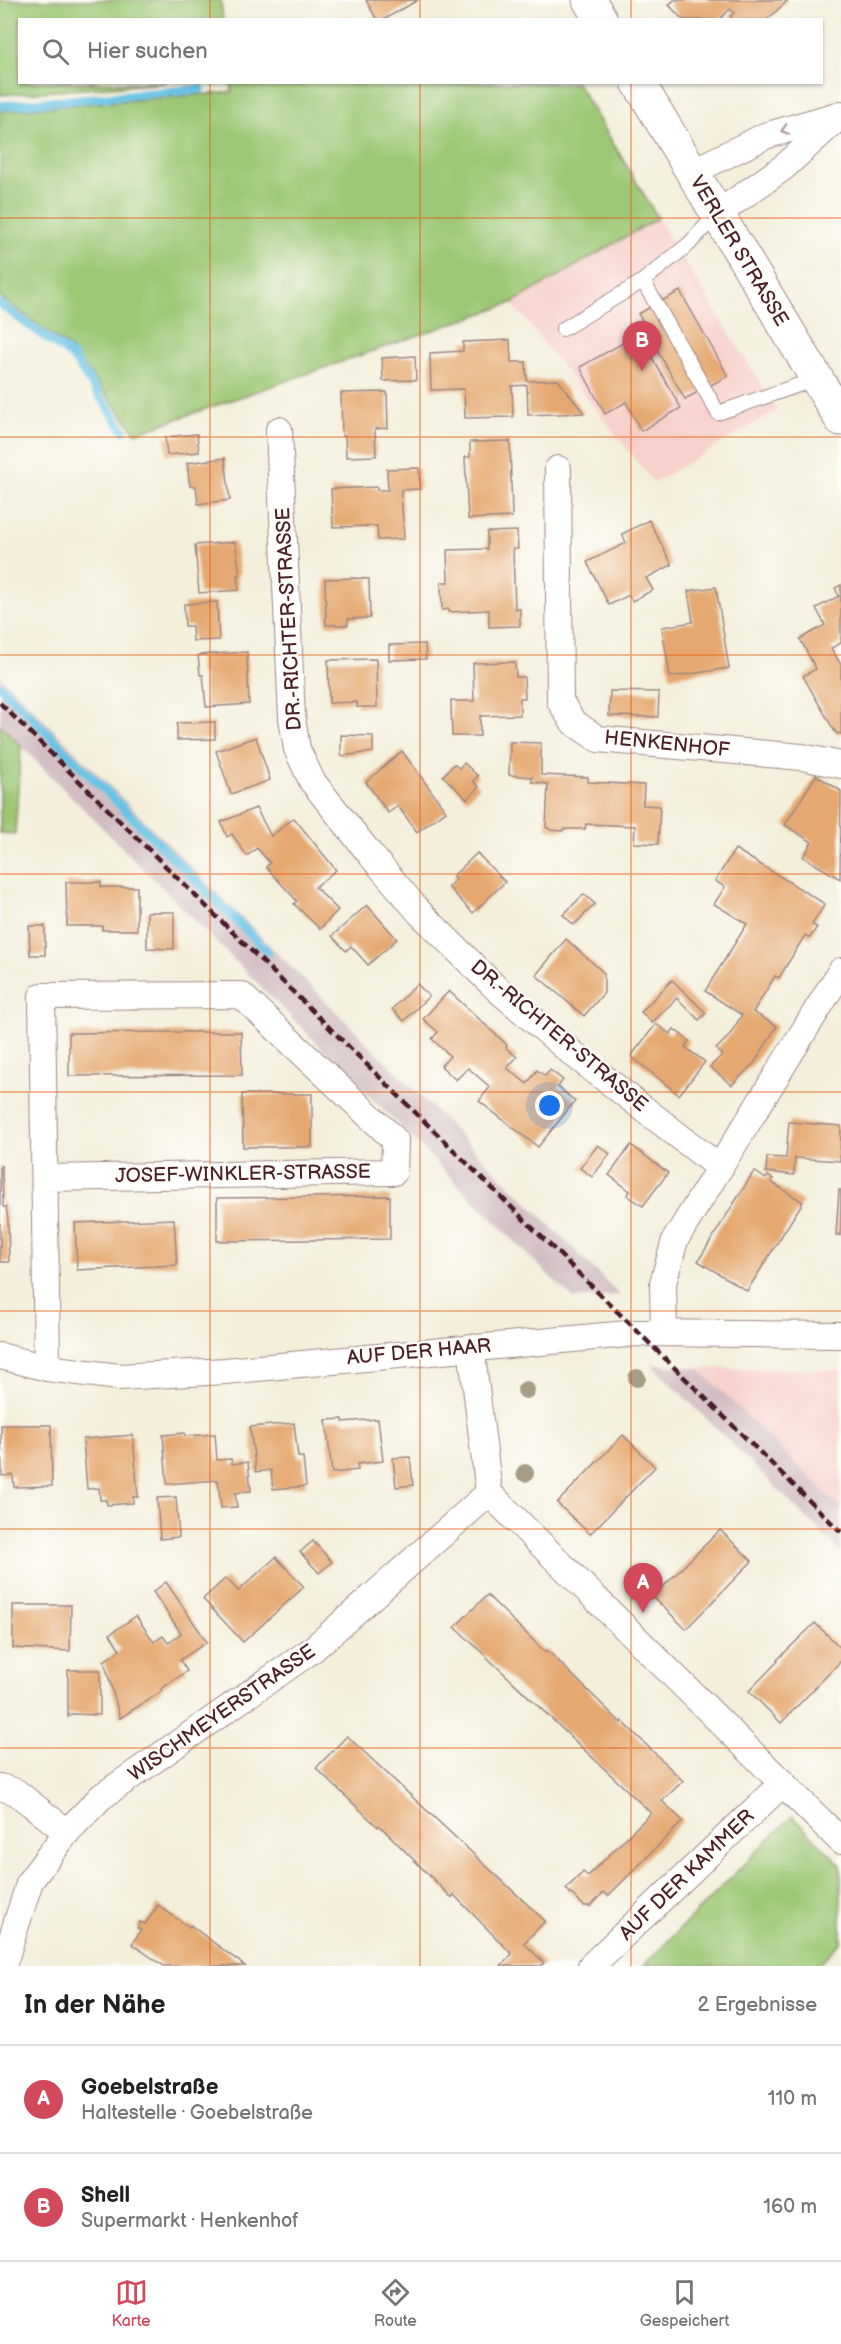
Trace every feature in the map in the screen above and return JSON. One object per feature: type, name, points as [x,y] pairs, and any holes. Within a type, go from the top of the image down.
[{"type":"main road","points":[[589,0],[600,18]]},
{"type":"main road","name":"VERLER STRASSE","points":[[639,84],[841,419]]},
{"type":"street","points":[[692,172],[765,136],[841,114]]},
{"type":"street","points":[[717,214],[784,167],[841,114]]},
{"type":"street","name":"DR.-RICHTER-STRASSE","points":[[279,430],[292,718],[297,749],[312,781],[420,913],[496,988],[572,1053],[720,1168]]},
{"type":"street","name":"HENKENHOF","points":[[558,469],[560,701],[573,722],[598,739],[802,757],[841,765]]},
{"type":"street","points":[[664,1332],[663,1283],[675,1240],[841,971]]},
{"type":"street","name":"JOSEF-WINKLER-STRASSE","points":[[45,1178],[394,1172],[395,1140],[241,995],[42,996],[47,1368]]},
{"type":"street","name":"AUF DER HAAR","points":[[0,1356],[47,1368],[120,1377],[225,1371],[471,1347],[664,1332],[841,1335]]},
{"type":"street","points":[[471,1347],[489,1493],[841,1841]]},
{"type":"street","name":"WISCHMEYERSTRASSE","points":[[3,1966],[30,1881],[67,1832],[101,1797],[312,1650],[489,1493]]},
{"type":"street","name":"AUF DER KAMMER","points":[[591,1966],[783,1783]]},
{"type":"street","points":[[0,1787],[16,1792],[67,1832]]},
{"type":"lane","points":[[562,329],[643,281],[688,244],[717,214]]},
{"type":"lane","points":[[643,281],[718,412],[816,379]]},
{"type":"shaded area","points":[[658,218],[777,410],[654,483],[512,303]]},
{"type":"shaded area","points":[[0,676],[620,1295],[574,1299],[538,1265],[0,725]]},
{"type":"shaded area","points":[[651,1364],[698,1368],[841,1508],[841,1552]]},
{"type":"shaded area","points":[[698,1368],[841,1370],[841,1508]]},
{"type":"green space","points":[[0,0],[221,0],[223,18],[18,18],[18,84],[152,84],[0,95]]},
{"type":"green space","points":[[231,84],[578,84],[658,218],[512,303],[136,433],[69,347],[0,297],[0,111],[232,92]]},
{"type":"green space","points":[[0,725],[21,746],[15,834],[0,833]]},
{"type":"green space","points":[[792,1816],[841,1865],[841,1942],[817,1966],[643,1966]]},
{"type":"building","points":[[366,0],[418,0],[386,18],[376,18]]},
{"type":"building","points":[[674,0],[788,0],[769,18],[732,18],[730,16],[734,13],[730,9],[721,18],[681,18],[669,5]]},
{"type":"building","points":[[680,291],[728,376],[685,399],[657,350],[650,354],[681,408],[641,431],[626,402],[605,414],[580,367],[639,334],[634,324],[642,320],[638,314]]},
{"type":"building","points":[[510,340],[511,362],[526,362],[527,381],[558,380],[584,413],[528,415],[527,385],[512,386],[513,417],[465,418],[464,389],[431,390],[430,353],[463,351],[463,342]]},
{"type":"building","points":[[415,356],[416,380],[383,381],[382,358]]},
{"type":"building","points":[[387,392],[388,428],[375,429],[376,456],[346,457],[345,436],[342,436],[341,393]]},
{"type":"building","points":[[197,434],[199,452],[167,455],[165,437]]},
{"type":"building","points":[[510,441],[512,517],[468,519],[465,457],[470,457],[470,442]]},
{"type":"building","points":[[225,458],[230,500],[198,504],[196,486],[190,486],[187,463]]},
{"type":"building","points":[[419,468],[420,489],[401,490],[404,539],[378,540],[377,526],[333,527],[331,489],[377,487],[377,490],[388,490],[387,469]]},
{"type":"building","points":[[649,520],[672,565],[646,578],[653,590],[632,601],[629,595],[609,605],[587,562],[626,543],[622,534]]},
{"type":"building","points":[[517,531],[518,549],[513,549],[515,609],[520,609],[520,626],[489,627],[489,610],[449,612],[449,609],[442,610],[441,582],[448,582],[447,550],[487,549],[487,532]]},
{"type":"building","points":[[235,542],[240,575],[237,575],[239,590],[199,593],[195,545]]},
{"type":"building","points":[[325,579],[369,579],[370,618],[348,619],[348,625],[326,625]]},
{"type":"building","points":[[841,585],[841,643],[831,648],[841,665],[841,734],[836,733],[803,676],[816,669],[800,639],[825,625],[816,608],[839,596],[835,588]]},
{"type":"building","points":[[716,587],[729,668],[670,677],[662,627],[693,622],[688,591]]},
{"type":"building","points":[[217,602],[219,640],[193,641],[192,626],[185,626],[184,604]]},
{"type":"building","points":[[425,644],[426,659],[389,660],[389,645]]},
{"type":"building","points":[[247,652],[249,704],[206,707],[203,675],[200,675],[198,655]]},
{"type":"building","points":[[376,659],[377,707],[357,707],[357,702],[329,703],[328,660]]},
{"type":"building","points":[[515,662],[516,677],[524,677],[525,698],[520,698],[520,715],[480,716],[480,736],[452,736],[451,701],[474,701],[473,663]]},
{"type":"building","points":[[610,691],[659,692],[658,717],[609,716]]},
{"type":"building","points":[[215,722],[215,739],[177,740],[177,723]]},
{"type":"building","points":[[341,735],[373,736],[373,752],[341,756]]},
{"type":"building","points":[[256,737],[270,780],[231,794],[216,751]]},
{"type":"building","points":[[510,742],[541,743],[541,775],[588,777],[588,782],[644,785],[643,805],[660,806],[658,844],[634,843],[635,826],[586,824],[585,829],[564,829],[562,831],[546,827],[548,784],[532,782],[532,777],[509,775]]},
{"type":"building","points":[[402,751],[446,811],[417,832],[398,806],[388,813],[366,782]]},
{"type":"building","points":[[464,763],[478,776],[473,781],[479,787],[467,799],[443,776],[454,764],[459,768]]},
{"type":"building","points":[[816,775],[841,791],[840,879],[803,857],[812,842],[785,825]]},
{"type":"building","points":[[256,808],[271,836],[294,818],[336,870],[315,887],[338,910],[320,929],[294,904],[297,901],[266,867],[270,863],[257,848],[247,856],[232,834],[227,837],[221,822]]},
{"type":"building","points":[[735,849],[825,904],[812,925],[817,927],[810,938],[805,935],[779,978],[775,976],[753,1012],[777,1026],[755,1062],[732,1085],[710,1067],[722,1055],[716,1049],[729,1036],[742,1015],[705,991],[747,924],[714,904],[725,887],[715,881]]},
{"type":"building","points":[[477,853],[505,882],[473,913],[448,887],[456,879],[453,876]]},
{"type":"building","points":[[66,882],[101,882],[101,887],[137,887],[137,930],[102,930],[102,926],[67,926]]},
{"type":"building","points":[[584,894],[595,904],[574,925],[563,915]]},
{"type":"building","points":[[367,905],[397,939],[368,965],[351,946],[346,951],[332,936]]},
{"type":"building","points":[[147,912],[174,912],[174,949],[147,948]]},
{"type":"building","points":[[29,926],[45,926],[45,955],[30,955]]},
{"type":"building","points":[[566,939],[604,973],[604,993],[584,1016],[536,975]]},
{"type":"building","points":[[672,980],[706,1013],[699,1020],[677,998],[652,1023],[641,1012]]},
{"type":"building","points":[[417,984],[429,996],[404,1021],[392,1009]]},
{"type":"building","points":[[449,991],[517,1057],[507,1068],[527,1084],[537,1070],[545,1076],[550,1070],[563,1080],[558,1087],[575,1101],[538,1147],[479,1101],[490,1087],[468,1068],[456,1080],[441,1066],[450,1056],[432,1039],[438,1032],[423,1019]]},
{"type":"building","points":[[656,1024],[670,1034],[674,1029],[689,1041],[685,1047],[705,1062],[679,1095],[631,1056]]},
{"type":"building","points":[[241,1032],[242,1075],[69,1076],[69,1033]]},
{"type":"building","points":[[242,1094],[312,1094],[312,1147],[243,1147]]},
{"type":"building","points":[[789,1122],[841,1126],[840,1161],[795,1158],[794,1175],[766,1172],[767,1157],[786,1158]]},
{"type":"building","points":[[598,1145],[610,1154],[592,1177],[580,1168]]},
{"type":"building","points":[[631,1145],[668,1173],[643,1206],[627,1195],[630,1191],[609,1175]]},
{"type":"building","points":[[0,1166],[2,1166],[3,1207],[6,1207],[8,1219],[9,1262],[0,1262]]},
{"type":"building","points":[[754,1171],[766,1179],[768,1176],[773,1179],[771,1182],[803,1202],[747,1291],[698,1261]]},
{"type":"building","points":[[839,1190],[841,1190],[841,1235],[836,1235]]},
{"type":"building","points":[[390,1196],[390,1239],[217,1241],[217,1198]]},
{"type":"building","points":[[174,1219],[177,1265],[77,1270],[75,1223]]},
{"type":"building","points":[[343,1419],[343,1422],[378,1419],[383,1461],[357,1464],[358,1470],[332,1473],[326,1420]]},
{"type":"building","points":[[294,1423],[298,1457],[303,1457],[306,1486],[273,1489],[271,1470],[256,1472],[250,1427]]},
{"type":"building","points":[[1,1425],[51,1425],[52,1486],[14,1487],[13,1475],[2,1476]]},
{"type":"building","points":[[185,1433],[185,1436],[215,1434],[217,1460],[231,1459],[232,1464],[248,1462],[251,1491],[235,1493],[237,1507],[221,1508],[218,1480],[167,1484],[163,1435]]},
{"type":"building","points":[[133,1435],[138,1497],[133,1497],[133,1503],[107,1505],[106,1500],[100,1500],[99,1488],[87,1489],[83,1439]]},
{"type":"building","points":[[623,1435],[655,1467],[590,1534],[557,1503]]},
{"type":"building","points":[[410,1457],[413,1485],[396,1487],[393,1458]]},
{"type":"building","points":[[176,1497],[179,1537],[160,1539],[157,1498]]},
{"type":"building","points":[[720,1530],[752,1561],[686,1629],[653,1597]]},
{"type":"building","points":[[313,1541],[332,1562],[319,1573],[300,1552]]},
{"type":"building","points":[[276,1557],[304,1587],[243,1642],[203,1599],[226,1578],[238,1591]]},
{"type":"building","points":[[166,1582],[207,1642],[180,1660],[187,1671],[161,1689],[162,1691],[120,1718],[104,1661],[120,1650],[110,1634],[136,1616],[154,1642],[163,1636],[168,1643],[181,1633],[153,1592]]},
{"type":"building","points":[[487,1595],[683,1781],[662,1801],[683,1821],[608,1896],[604,1892],[591,1906],[584,1906],[566,1889],[583,1872],[588,1876],[651,1813],[455,1627]]},
{"type":"building","points":[[13,1605],[71,1605],[70,1651],[13,1648]]},
{"type":"building","points":[[815,1623],[841,1648],[841,1661],[781,1723],[749,1691]]},
{"type":"building","points":[[68,1670],[100,1670],[100,1715],[71,1714],[68,1717]]},
{"type":"building","points":[[347,1736],[545,1921],[524,1943],[544,1963],[541,1966],[501,1966],[512,1954],[454,1895],[452,1898],[379,1825],[378,1827],[316,1768]]},
{"type":"building","points":[[158,1905],[189,1927],[190,1925],[245,1966],[164,1966],[132,1944],[141,1930],[137,1928],[140,1922],[145,1924]]},
{"type":"waterway","points":[[0,106],[201,89]]},
{"type":"waterway","points":[[0,304],[72,356],[124,431]]},
{"type":"waterway","points":[[0,686],[268,952]]},
{"type":"railway","points":[[0,703],[841,1532]]},
{"type":"place","name":"Shell","points":[[642,371]]},
{"type":"place","name":"Goebelstraße","points":[[643,1613]]}]
